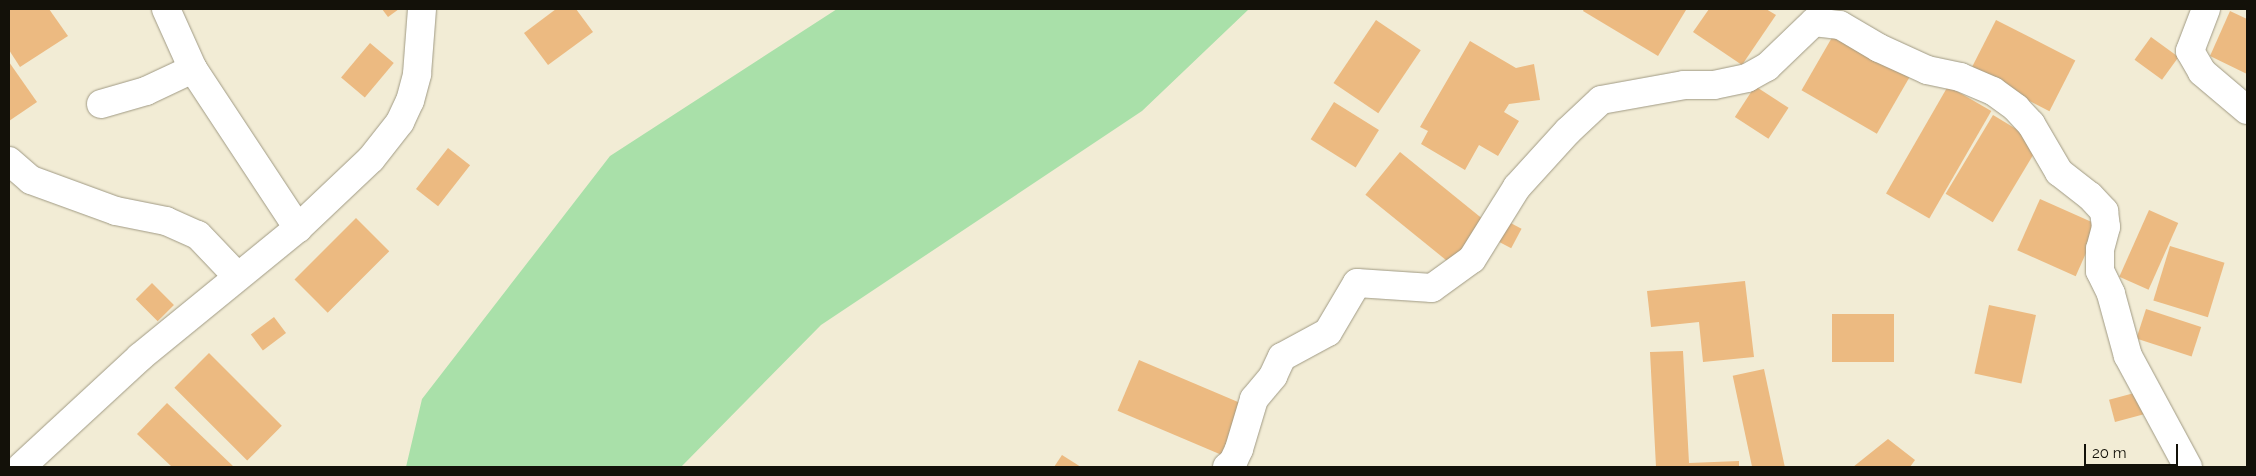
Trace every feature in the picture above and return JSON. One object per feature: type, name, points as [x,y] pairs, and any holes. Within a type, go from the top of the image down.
[{"type":"street","points":[[166,9],[193,69],[298,228]]},
{"type":"street","points":[[21,467],[140,357],[298,228],[370,159],[400,122],[410,101],[417,74],[422,9]]},
{"type":"street","points":[[2206,9],[2190,51],[2202,72],[2247,110]]},
{"type":"street","points":[[1226,467],[1232,462],[1239,449],[1254,399],[1273,376],[1282,357],[1328,332],[1357,283],[1432,288],[1472,259],[1517,187],[1568,131],[1601,100],[1684,85],[1714,85],[1747,78],[1767,67],[1814,22],[1840,25],[1879,48],[1927,70],[1960,77],[1993,91],[2016,108],[2031,124],[2060,172],[2090,196],[2104,212],[2106,227],[2100,249],[2100,271],[2111,294],[2128,356],[2188,467]]},
{"type":"street","points":[[101,104],[146,92],[193,69]]},
{"type":"street","points":[[9,161],[31,180],[116,211],[166,221],[198,235],[237,276]]},
{"type":"shaded area","points":[[837,9],[1249,9],[1142,111],[821,325],[681,467],[406,467],[422,399],[610,156]]},
{"type":"building","points":[[9,9],[49,9],[68,36],[20,67],[9,50]]},
{"type":"building","points":[[382,9],[399,9],[388,17]]},
{"type":"building","points":[[556,9],[576,9],[593,32],[548,65],[524,33]]},
{"type":"building","points":[[1584,9],[1686,10],[1658,56],[1583,11]]},
{"type":"building","points":[[1709,9],[1766,9],[1776,15],[1742,65],[1693,32]]},
{"type":"building","points":[[2230,11],[2247,19],[2247,74],[2210,56]]},
{"type":"building","points":[[1376,20],[1421,50],[1378,113],[1334,83]]},
{"type":"building","points":[[1996,20],[2075,60],[2049,111],[1970,71]]},
{"type":"building","points":[[1834,34],[1909,78],[1877,134],[1802,90]]},
{"type":"building","points":[[2151,37],[2179,57],[2162,80],[2135,60]]},
{"type":"building","points":[[1470,41],[1516,68],[1534,64],[1540,100],[1509,104],[1504,112],[1519,121],[1498,156],[1479,145],[1465,170],[1421,144],[1428,131],[1420,127]]},
{"type":"building","points":[[370,43],[394,63],[365,97],[341,77]]},
{"type":"building","points":[[9,62],[37,102],[9,121]]},
{"type":"building","points":[[1755,86],[1789,108],[1768,139],[1735,117]]},
{"type":"building","points":[[1948,86],[1991,111],[1929,218],[1886,193]]},
{"type":"building","points":[[1334,102],[1379,130],[1356,167],[1311,139]]},
{"type":"building","points":[[1993,115],[2040,143],[1993,222],[1946,194]]},
{"type":"building","points":[[448,148],[470,165],[438,206],[416,189]]},
{"type":"building","points":[[1400,152],[1485,221],[1451,264],[1365,195]]},
{"type":"building","points":[[2040,199],[2098,225],[2076,276],[2017,250]]},
{"type":"building","points":[[2149,210],[2178,223],[2149,290],[2119,277]]},
{"type":"building","points":[[356,218],[389,251],[328,313],[294,280]]},
{"type":"building","points":[[1503,219],[1522,229],[1511,248],[1493,238]]},
{"type":"building","points":[[2170,246],[2225,263],[2208,317],[2153,301]]},
{"type":"building","points":[[1745,281],[1754,357],[1703,362],[1699,322],[1651,327],[1647,291]]},
{"type":"building","points":[[152,283],[174,305],[158,321],[136,299]]},
{"type":"building","points":[[1989,305],[2036,315],[2021,383],[1974,373]]},
{"type":"building","points":[[2146,309],[2201,327],[2192,356],[2136,338]]},
{"type":"building","points":[[1832,314],[1894,314],[1894,362],[1832,362]]},
{"type":"building","points":[[274,317],[286,333],[263,350],[251,334]]},
{"type":"building","points":[[1683,351],[1689,463],[1739,461],[1739,467],[1656,467],[1650,352]]},
{"type":"building","points":[[209,353],[282,426],[247,460],[174,388]]},
{"type":"building","points":[[1139,360],[1244,405],[1222,455],[1118,411]]},
{"type":"building","points":[[1764,369],[1785,467],[1752,467],[1733,376]]},
{"type":"building","points":[[2138,392],[2144,414],[2115,422],[2109,400]]},
{"type":"building","points":[[167,403],[234,467],[172,467],[137,434]]},
{"type":"building","points":[[1888,439],[1915,460],[1910,467],[1853,467]]},
{"type":"building","points":[[1062,455],[1081,467],[1054,467]]}]
